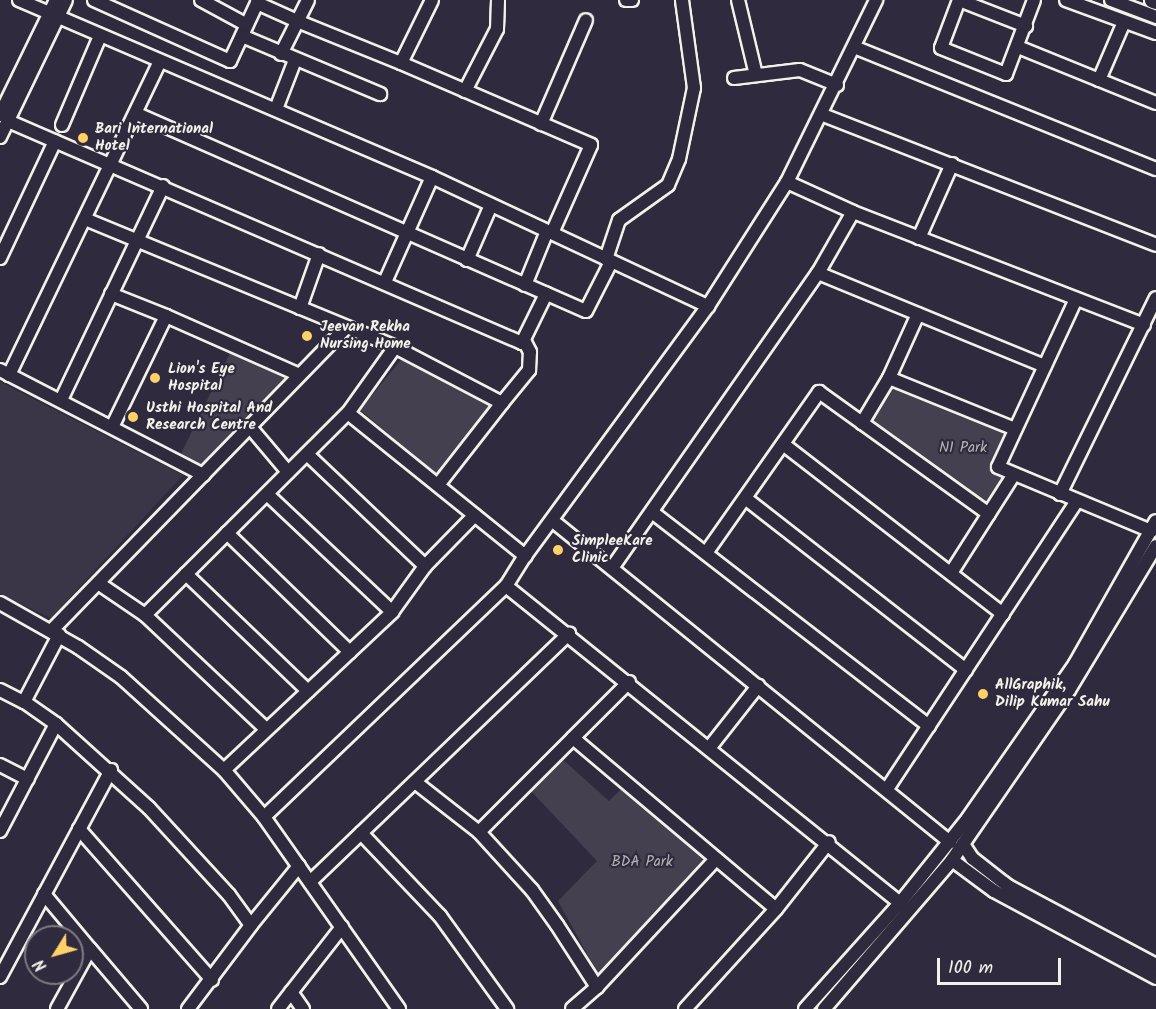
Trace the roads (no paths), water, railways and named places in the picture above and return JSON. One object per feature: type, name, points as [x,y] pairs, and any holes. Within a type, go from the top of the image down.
[{"type":"street","points":[[19,0],[432,177],[708,306]]},
{"type":"street","points":[[0,137],[4,118],[53,15],[56,0]]},
{"type":"street","points":[[53,15],[66,0]]},
{"type":"street","points":[[94,0],[230,61],[258,1],[297,21],[591,145],[525,285]]},
{"type":"street","points":[[201,0],[281,54],[380,94]]},
{"type":"street","points":[[281,54],[308,0]]},
{"type":"street","points":[[401,63],[432,0]]},
{"type":"street","points":[[465,91],[497,29],[498,0]]},
{"type":"street","points":[[626,0],[632,0]]},
{"type":"street","points":[[136,114],[586,311],[609,260],[619,220],[668,184],[679,159],[694,88],[682,0]]},
{"type":"street","points":[[738,0],[756,75]]},
{"type":"street","points":[[264,817],[506,586],[525,556],[553,521],[708,306],[787,182],[823,115],[876,0]]},
{"type":"street","points":[[1026,26],[959,0],[941,48],[1006,74],[1026,26],[1034,0]]},
{"type":"street","points":[[1066,0],[1156,33]]},
{"type":"street","points":[[1111,0],[1156,17]]},
{"type":"street","points":[[541,124],[586,20]]},
{"type":"street","points":[[1099,80],[1124,22]]},
{"type":"street","points":[[62,124],[100,36]]},
{"type":"street","points":[[854,46],[1156,169]]},
{"type":"street","points":[[1018,47],[1156,103]]},
{"type":"street","points":[[276,109],[295,60]]},
{"type":"street","points":[[160,61],[85,219],[4,373],[61,400],[203,475]]},
{"type":"street","points":[[734,78],[800,70],[837,85]]},
{"type":"street","points":[[823,115],[1156,245]]},
{"type":"street","points":[[4,118],[522,343],[546,294]]},
{"type":"street","points":[[0,258],[55,141]]},
{"type":"street","points":[[919,238],[952,164]]},
{"type":"street","points":[[385,282],[432,177]]},
{"type":"street","points":[[787,182],[853,212],[1144,325]]},
{"type":"street","points":[[61,400],[163,186]]},
{"type":"street","points":[[467,260],[491,205]]},
{"type":"street","points":[[612,568],[818,273],[853,212]]},
{"type":"street","points":[[85,219],[395,347],[502,404]]},
{"type":"street","points":[[300,308],[319,254]]},
{"type":"street","points":[[818,273],[1045,366]]},
{"type":"street","points":[[111,294],[300,375]]},
{"type":"street","points":[[1060,494],[1156,298]]},
{"type":"street","points":[[805,1009],[952,860],[986,801],[1075,664],[1153,526],[1077,501],[998,467],[1076,299]]},
{"type":"street","points":[[862,423],[889,378],[918,314]]},
{"type":"street","points":[[112,427],[166,316]]},
{"type":"street","points":[[24,702],[55,633],[98,583],[347,327]]},
{"type":"street","points":[[438,485],[529,370],[530,352],[524,340]]},
{"type":"street","points":[[145,615],[348,413],[395,347]]},
{"type":"street","points":[[889,378],[1015,429]]},
{"type":"street","points":[[706,554],[819,392],[989,514]]},
{"type":"street","points":[[348,413],[525,556]]},
{"type":"street","points":[[249,427],[288,472]]},
{"type":"street","points":[[783,444],[1003,614]]},
{"type":"street","points":[[307,454],[425,566]]},
{"type":"street","points":[[951,573],[1014,474]]},
{"type":"street","points":[[267,494],[392,612]]},
{"type":"street","points":[[745,498],[966,670]]},
{"type":"street","points":[[887,789],[1077,501]]},
{"type":"street","points":[[652,512],[929,726]]},
{"type":"street","points":[[224,770],[265,728],[392,612],[425,566],[475,515]]},
{"type":"street","points":[[553,521],[950,842]]},
{"type":"street","points":[[226,533],[350,652]]},
{"type":"street","points":[[824,1009],[891,922],[900,903],[986,801],[1074,683],[1156,546]]},
{"type":"street","points":[[186,574],[308,691]]},
{"type":"street","points":[[98,583],[145,615],[265,728]]},
{"type":"street","points":[[506,586],[829,842],[900,903]]},
{"type":"street","points":[[0,603],[55,633],[121,677],[224,770],[264,817],[399,1009]]},
{"type":"street","points":[[310,882],[569,634]]},
{"type":"street","points":[[479,832],[629,682]]},
{"type":"street","points":[[710,747],[758,686]]},
{"type":"street","points":[[0,690],[24,702],[56,724],[111,770],[188,848],[251,925]]},
{"type":"street","points":[[0,831],[56,724]]},
{"type":"street","points":[[573,738],[776,909]]},
{"type":"street","points":[[0,765],[28,779]]},
{"type":"street","points":[[0,977],[111,770]]},
{"type":"street","points":[[415,782],[479,832],[532,890],[597,987]]},
{"type":"street","points":[[79,829],[212,980]]},
{"type":"street","points":[[361,834],[440,916],[507,1009]]},
{"type":"street","points":[[689,1008],[776,909],[829,842]]},
{"type":"street","points":[[963,844],[972,858],[1008,886],[1156,965]]},
{"type":"street","points":[[572,1009],[597,987],[716,859]]},
{"type":"street","points":[[952,860],[994,891],[1156,978]]},
{"type":"street","points":[[188,1009],[299,866]]},
{"type":"street","points":[[44,894],[138,1008]]},
{"type":"street","points":[[279,1009],[342,927]]},
{"type":"street","points":[[57,1009],[90,949]]},
{"type":"street","points":[[291,992],[303,1009]]},
{"type":"place","name":"Bari International Hotel","points":[[83,138]]},
{"type":"place","name":"Jeevan Rekha Nursing Home","points":[[307,336]]},
{"type":"place","name":"Lion's Eye Hospital","points":[[155,378]]},
{"type":"place","name":"Usthi Hospital And Research Centre","points":[[133,417]]},
{"type":"place","name":"SimpleeKare Clinic","points":[[558,550]]},
{"type":"place","name":"AllGraphik, Dilip Kumar Sahu","points":[[983,694]]},
{"type":"park label","name":"N1 Park","points":[[963,449]]},
{"type":"park label","name":"BDA Park","points":[[642,863]]}]
